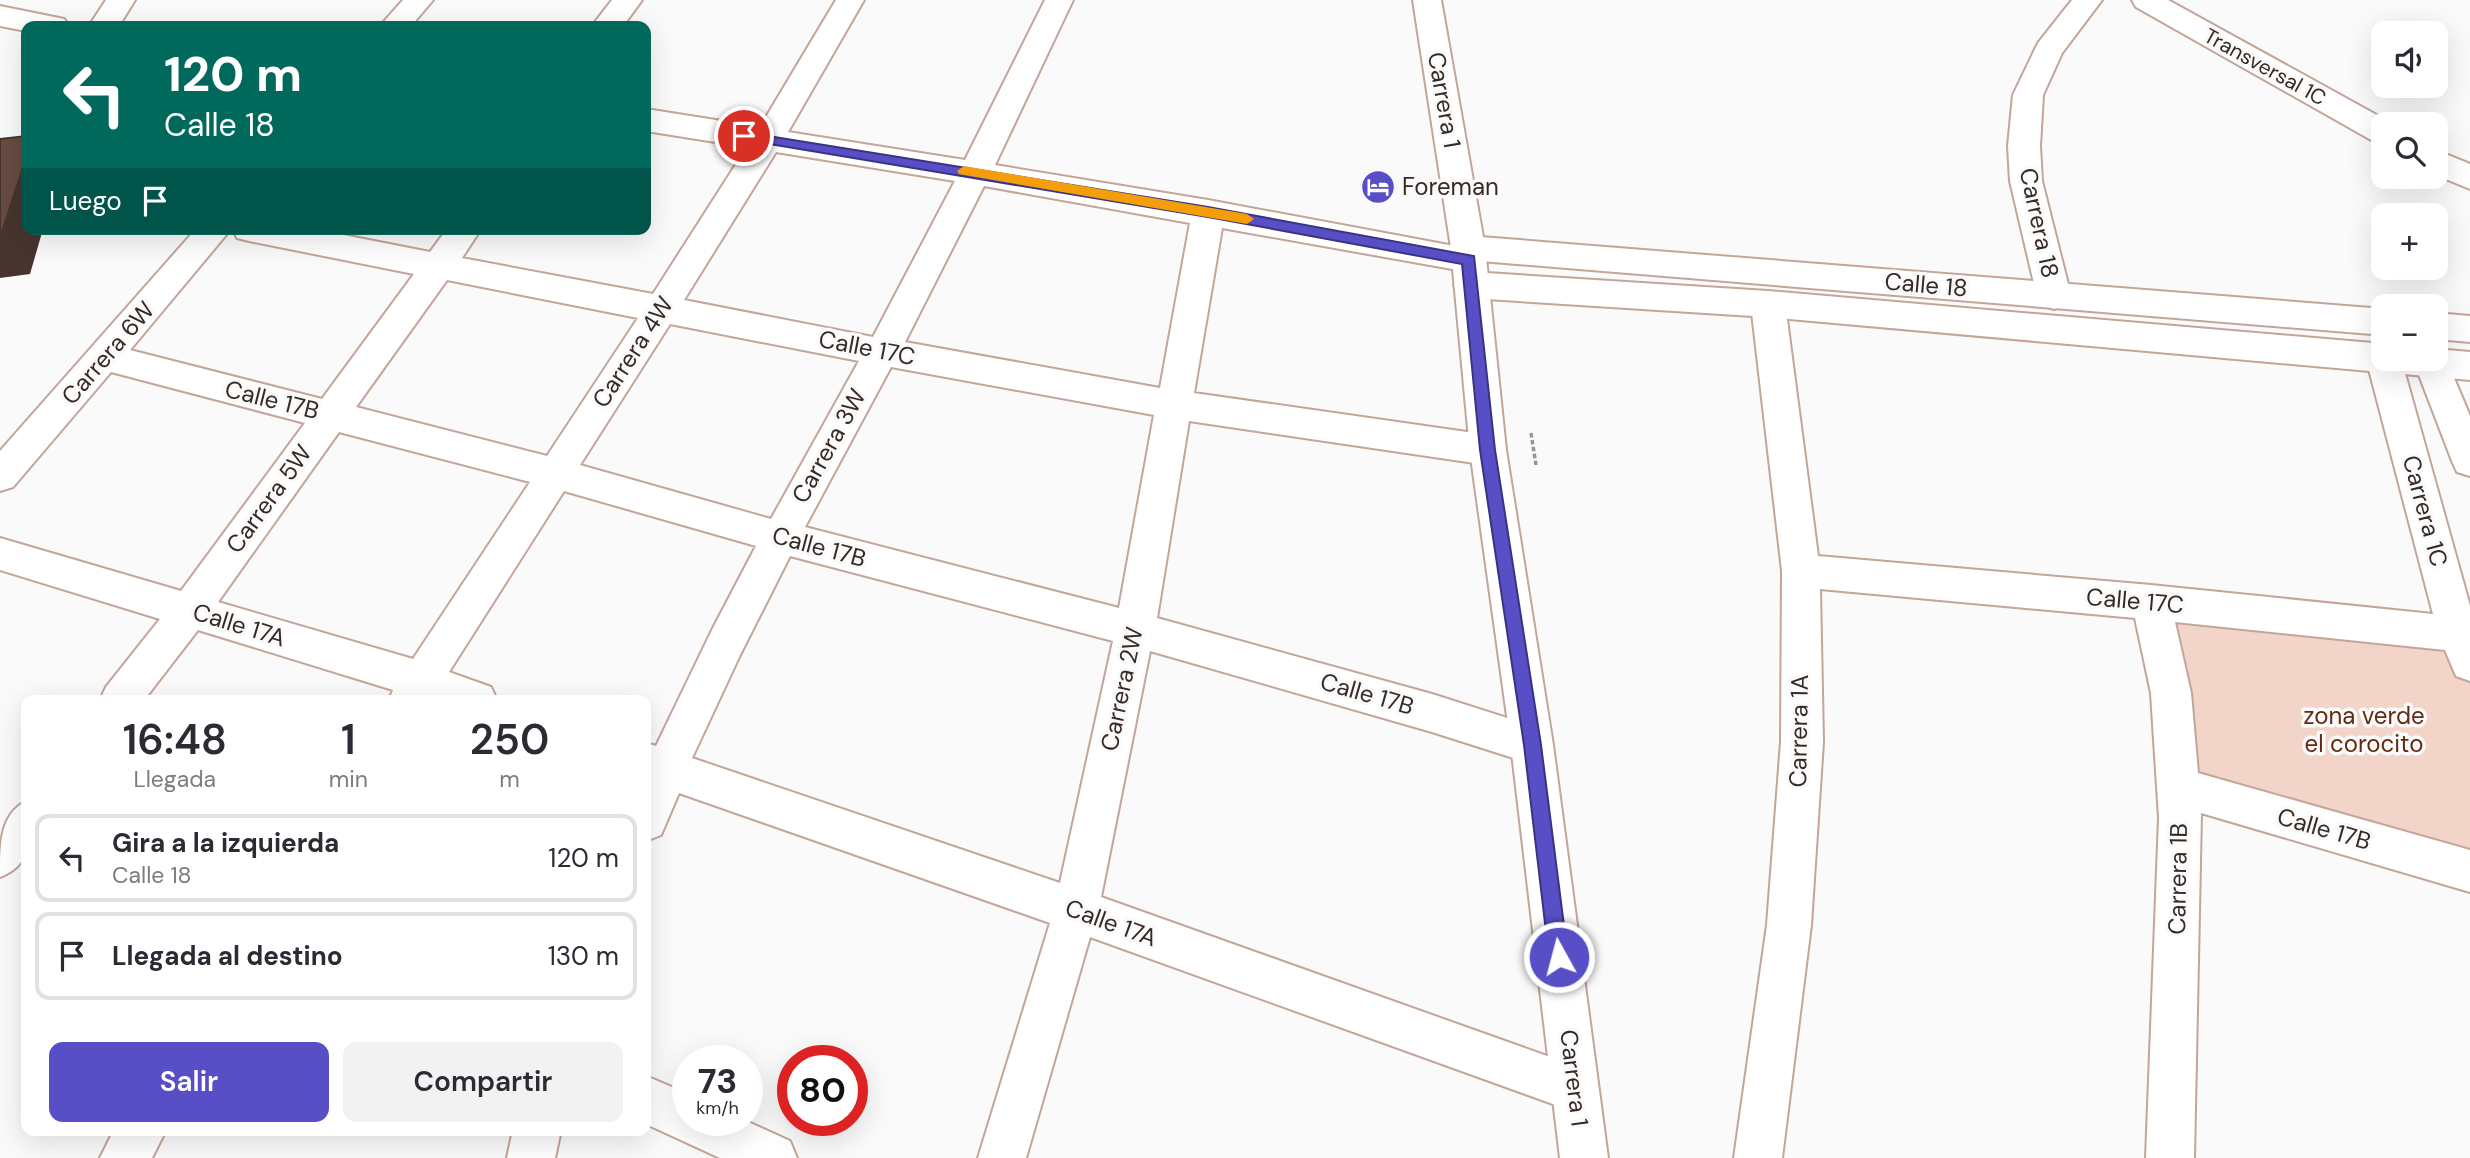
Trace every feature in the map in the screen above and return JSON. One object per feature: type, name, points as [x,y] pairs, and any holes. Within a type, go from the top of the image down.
[{"type":"main road","points":[[107,21],[121,0]]},
{"type":"main road","points":[[400,21],[419,0]]},
{"type":"main road","points":[[611,21],[628,0]]},
{"type":"main road","name":"Carrera 4W","points":[[415,690],[768,140],[850,0]]},
{"type":"main road","name":"Carrera 3W","points":[[651,793],[656,765],[882,352],[976,173],[1059,0]]},
{"type":"main road","name":"Carrera 1","points":[[1427,0],[1469,264],[1488,450],[1532,745],[1584,1158]]},
{"type":"main road","name":"Carrera 18","points":[[2054,296],[2026,181],[2024,146],[2028,95],[2049,50],[2088,0]]},
{"type":"main road","name":"Transversal 1C","points":[[2146,0],[2371,126]]},
{"type":"main road","points":[[0,16],[27,21]]},
{"type":"main road","name":"Calle 18","points":[[651,121],[1208,212],[1469,264],[1768,304],[2371,358]]},
{"type":"main road","points":[[2448,167],[2470,178]]},
{"type":"main road","name":"Carrera 2W","points":[[1002,1158],[1076,910],[1135,629],[1208,212]]},
{"type":"main road","name":"Carrera 6W","points":[[0,476],[210,235]]},
{"type":"main road","name":"Calle 17C","points":[[282,235],[442,264],[882,352],[1176,405],[1488,450]]},
{"type":"main road","name":"Carrera 5W","points":[[124,695],[190,610],[461,235]]},
{"type":"main road","name":"Calle 18","points":[[1469,264],[2054,296],[2371,321]]},
{"type":"main road","name":"Carrera 1A","points":[[1758,1158],[1789,925],[1801,742],[1801,571],[1768,304]]},
{"type":"main road","points":[[2448,327],[2470,329]]},
{"type":"main road","name":"Calle 17B","points":[[104,357],[554,473],[779,537],[1135,629],[1433,713],[1532,745]]},
{"type":"main road","name":"Calle 18","points":[[2448,364],[2470,366]]},
{"type":"main road","name":"Carrera 1C","points":[[2388,371],[2466,644]]},
{"type":"main road","points":[[2435,371],[2470,461]]},
{"type":"main road","name":"Calle 17A","points":[[0,554],[190,610],[415,690],[446,695]]},
{"type":"main road","name":"Calle 17C","points":[[1801,571],[2151,602],[2466,644]]},
{"type":"main road","name":"Carrera 1B","points":[[2151,602],[2172,693],[2180,818],[2170,1158]]},
{"type":"main road","name":"Calle 17A","points":[[656,765],[1076,910],[1575,1089]]},
{"type":"main road","name":"Calle 17B","points":[[2178,787],[2470,870]]},
{"type":"main road","points":[[651,1101],[672,1111]]},
{"type":"main road","points":[[124,1158],[138,1136]]},
{"type":"main road","points":[[531,1158],[536,1136]]},
{"type":"main road","points":[[726,1136],[773,1158]]},
{"type":"green space","name":"zona verde el corocito","points":[[2151,602],[2458,633],[2470,668],[2470,871],[2178,787]]},
{"type":"building","points":[[21,137],[21,173],[0,238],[0,139]]},
{"type":"slow traffic","points":[[964,171],[1247,219]]},
{"type":"place","name":"Foreman","points":[[1378,187]]},
{"type":"route","points":[[744,136],[1208,212],[1469,260],[1488,450],[1532,745],[1559,957]]}]
